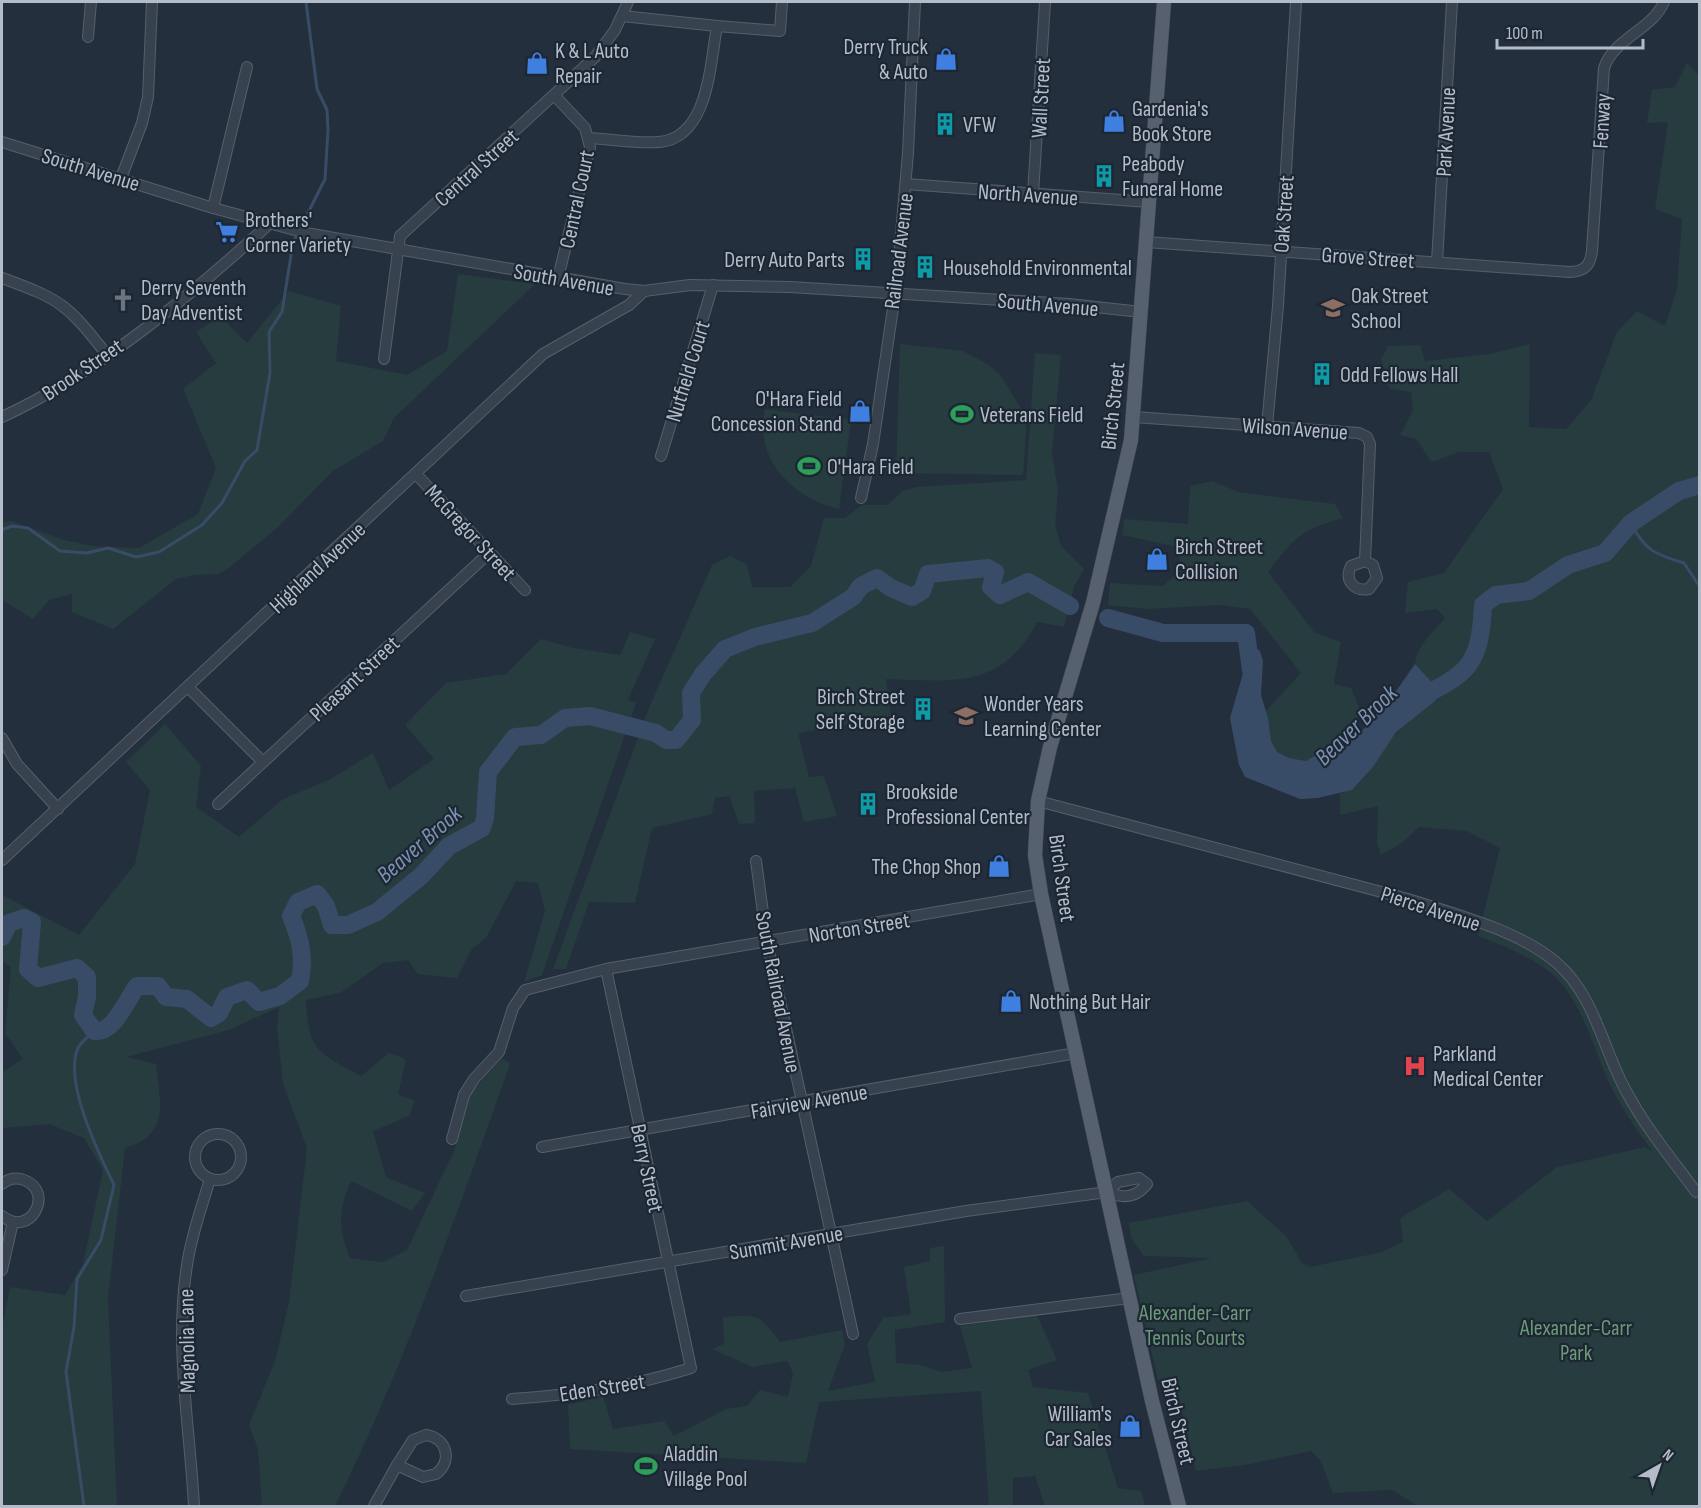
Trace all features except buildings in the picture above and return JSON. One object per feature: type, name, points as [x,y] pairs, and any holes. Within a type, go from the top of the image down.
[{"type":"main road","name":"Birch Street","points":[[1164,2],[1134,417],[1127,462],[1110,539],[1050,747],[1038,801],[1035,855],[1041,894],[1165,1458],[1179,1506]]},
{"type":"street","points":[[88,37],[92,2]]},
{"type":"street","points":[[121,178],[142,123],[148,98],[152,2]]},
{"type":"street","name":"Central Street","points":[[384,359],[397,240],[403,232],[596,57],[622,16],[628,2]]},
{"type":"street","points":[[622,16],[780,31],[782,2]]},
{"type":"street","name":"Railroad Avenue","points":[[861,498],[873,444],[895,292],[906,184],[915,2]]},
{"type":"street","name":"Wall Street","points":[[1033,194],[1045,2]]},
{"type":"street","name":"Oak Street","points":[[1267,426],[1281,252],[1296,2]]},
{"type":"street","name":"Park Avenue","points":[[1437,262],[1452,2]]},
{"type":"street","name":"Fenway","points":[[1588,265],[1592,251],[1598,182],[1604,68],[1612,53],[1656,15],[1664,2]]},
{"type":"street","points":[[589,138],[660,142],[670,140],[686,130],[700,105],[717,26]]},
{"type":"street","points":[[213,208],[247,67]]},
{"type":"street","name":"Central Court","points":[[555,96],[579,121],[589,138],[586,170],[558,278]]},
{"type":"street","name":"South Avenue","points":[[2,142],[213,208],[292,230],[558,278],[644,291],[713,285],[895,292],[1141,312]]},
{"type":"street","name":"North Avenue","points":[[906,184],[1149,202]]},
{"type":"street","name":"Brook Street","points":[[2,417],[60,387],[107,355],[190,293],[269,224]]},
{"type":"street","name":"Grove Street","points":[[1146,242],[1570,272],[1584,269],[1588,265]]},
{"type":"street","points":[[2,278],[48,295],[66,306],[107,355]]},
{"type":"street","name":"Nutfield Court","points":[[661,456],[713,285]]},
{"type":"street","name":"Highland Avenue","points":[[2,860],[543,354],[629,305],[644,291]]},
{"type":"street","name":"Wilson Avenue","points":[[1134,417],[1359,433],[1367,437],[1370,444],[1365,561]]},
{"type":"street","name":"McGregor Street","points":[[416,474],[525,590]]},
{"type":"street","name":"Pleasant Street","points":[[218,804],[490,552]]},
{"type":"street","points":[[188,687],[263,762]]},
{"type":"street","points":[[2,738],[17,764],[58,809]]},
{"type":"street","name":"Pierce Avenue","points":[[1038,801],[1419,903],[1468,918],[1537,949],[1560,965],[1576,984],[1591,1010],[1627,1093],[1696,1192]]},
{"type":"street","name":"South Railroad Avenue","points":[[756,861],[767,942],[853,1334]]},
{"type":"street","name":"Norton Street","points":[[452,1139],[464,1095],[474,1079],[499,1052],[519,996],[542,985],[606,969],[1041,894]]},
{"type":"street","name":"Berry Street","points":[[606,969],[691,1368]]},
{"type":"street","name":"Fairview Avenue","points":[[543,1147],[640,1128],[801,1103],[1076,1053]]},
{"type":"street","points":[[226,1136],[237,1144],[240,1163],[229,1177],[210,1179],[199,1170],[196,1152],[207,1137],[226,1136]]},
{"type":"street","points":[[2,1184],[10,1179],[22,1179],[32,1185],[38,1195],[38,1207],[32,1217],[21,1222],[13,1222],[2,1216]]},
{"type":"street","name":"Magnolia Lane","points":[[194,1506],[182,1343],[183,1304],[188,1257],[210,1179]]},
{"type":"street","name":"Summit Avenue","points":[[466,1296],[1006,1204],[1107,1192]]},
{"type":"street","points":[[2,1270],[13,1222]]},
{"type":"street","points":[[960,1319],[1130,1298]]},
{"type":"street","name":"Eden Street","points":[[512,1399],[580,1394],[630,1386],[691,1368]]},
{"type":"street","points":[[374,1506],[408,1445],[417,1437],[433,1436],[439,1440],[446,1452],[445,1465],[429,1477],[397,1465]]},
{"type":"green space","points":[[1687,63],[1700,76],[1699,1506],[1418,1506],[1392,1490],[1333,1493],[1321,1461],[1311,1451],[1245,1465],[1196,1471],[1173,1377],[1158,1380],[1134,1275],[1212,1258],[1144,1256],[1131,1238],[1129,1223],[1247,1201],[1286,1236],[1302,1263],[1310,1267],[1382,1252],[1403,1242],[1400,1218],[1449,1189],[1487,1221],[1557,1167],[1645,1147],[1653,1152],[1616,1097],[1578,1009],[1561,984],[1551,973],[1535,962],[1507,947],[1478,936],[1500,848],[1467,831],[1419,827],[1402,843],[1381,855],[1377,843],[1378,806],[1340,815],[1340,794],[1365,776],[1396,733],[1431,703],[1440,691],[1415,664],[1422,645],[1445,618],[1437,609],[1405,613],[1408,582],[1444,573],[1503,489],[1489,452],[1459,452],[1432,462],[1416,439],[1400,435],[1413,410],[1411,392],[1390,389],[1381,359],[1388,346],[1420,345],[1425,361],[1489,354],[1530,344],[1529,427],[1566,429],[1591,400],[1617,332],[1637,311],[1665,326],[1677,289],[1682,219],[1655,209],[1668,122],[1647,123],[1652,90],[1675,87]]},
{"type":"green space","points":[[458,274],[535,284],[394,418],[383,441],[333,471],[279,526],[230,567],[219,574],[194,575],[176,579],[113,629],[72,612],[72,594],[49,600],[33,619],[2,600],[2,523],[11,521],[64,540],[92,546],[139,548],[198,514],[216,468],[183,389],[216,363],[196,332],[220,316],[247,343],[289,291],[341,306],[336,361],[407,375],[447,351]]},
{"type":"green space","name":"Veterans Field","points":[[900,344],[963,351],[989,365],[1001,376],[1027,418],[1023,475],[896,473]]},
{"type":"green space","points":[[1035,353],[1061,355],[1052,452],[1058,492],[1055,524],[1061,546],[1084,569],[1074,587],[1064,627],[1037,622],[1023,644],[1008,660],[973,677],[954,680],[886,679],[891,716],[798,733],[809,777],[824,776],[837,816],[804,822],[795,788],[754,791],[755,823],[739,824],[729,796],[715,798],[712,814],[652,828],[635,903],[589,902],[566,969],[553,969],[649,708],[712,565],[730,556],[747,564],[752,587],[790,587],[811,566],[824,518],[845,518],[862,505],[887,505],[903,491],[917,487],[1026,480]]},
{"type":"green space","name":"O'Hara Field","points":[[765,409],[851,420],[839,509],[806,496],[780,474],[765,444],[763,427]]},
{"type":"green space","points":[[1212,481],[1238,492],[1335,504],[1343,518],[1317,527],[1299,537],[1268,572],[1314,632],[1341,642],[1334,684],[1351,688],[1359,707],[1355,739],[1334,753],[1321,752],[1306,761],[1289,758],[1277,752],[1271,741],[1266,711],[1301,673],[1250,609],[1219,605],[1147,609],[1108,605],[1110,583],[1163,586],[1181,570],[1178,547],[1122,535],[1124,519],[1188,524],[1190,486]]},
{"type":"green space","points":[[630,632],[655,639],[628,700],[636,703],[542,975],[524,982],[545,911],[538,883],[516,881],[486,938],[472,949],[457,978],[418,974],[408,960],[383,963],[340,993],[306,1000],[310,1030],[318,1048],[335,1062],[361,1076],[389,1053],[406,1059],[398,1094],[415,1101],[409,1116],[373,1131],[386,1177],[425,1193],[412,1211],[351,1181],[344,1201],[341,1220],[343,1238],[350,1258],[383,1262],[407,1250],[454,1151],[469,1095],[502,1058],[510,1064],[450,1232],[407,1343],[335,1506],[262,1506],[258,1449],[249,1425],[275,1361],[289,1302],[307,1148],[283,1084],[277,1028],[279,1007],[229,1030],[126,1057],[156,1064],[160,1104],[156,1126],[150,1135],[125,1148],[108,1298],[117,1506],[2,1506],[2,1327],[10,1287],[65,1295],[83,1264],[103,1170],[84,1138],[49,1124],[3,1128],[2,1072],[23,1059],[5,1033],[11,967],[2,961],[2,895],[79,935],[135,864],[150,790],[126,762],[165,724],[201,766],[196,807],[239,837],[283,799],[329,780],[373,753],[389,790],[434,759],[405,725],[446,683],[506,674],[541,639],[573,648],[620,655]]},
{"type":"green space","points":[[944,1246],[945,1322],[895,1330],[896,1363],[920,1365],[941,1372],[972,1368],[960,1326],[1037,1315],[1057,1360],[1028,1370],[1033,1387],[1088,1393],[1118,1488],[1141,1491],[1145,1506],[1045,1506],[1035,1476],[1013,1478],[1013,1506],[989,1506],[981,1391],[819,1402],[806,1463],[570,1449],[568,1405],[603,1396],[613,1429],[664,1421],[674,1436],[726,1409],[747,1406],[760,1390],[788,1397],[793,1374],[788,1361],[752,1367],[712,1349],[724,1344],[723,1317],[757,1318],[768,1326],[780,1342],[842,1330],[845,1344],[828,1391],[875,1382],[867,1344],[883,1318],[911,1314],[904,1267],[930,1261],[930,1248]]},
{"type":"water","points":[[1252,646],[1260,651],[1263,661],[1261,695],[1268,718],[1271,741],[1277,752],[1289,758],[1306,761],[1321,752],[1334,753],[1355,739],[1397,690],[1415,664],[1440,691],[1435,701],[1396,732],[1373,767],[1352,790],[1318,798],[1300,799],[1245,777],[1239,765],[1230,718],[1246,663],[1245,647]]},
{"type":"waterway","points":[[301,227],[325,179],[328,130],[327,110],[317,89],[306,2]]},
{"type":"waterway","points":[[2,530],[12,526],[28,528],[60,551],[87,553],[108,548],[136,557],[159,552],[202,525],[222,503],[245,461],[257,450],[270,373],[269,332],[282,312],[293,243],[298,233]]},
{"type":"waterway","name":"Beaver Brook","points":[[1415,700],[1448,682],[1468,666],[1479,642],[1483,605],[1496,595],[1529,591],[1568,565],[1605,553],[1631,523],[1679,491],[1700,485]]},
{"type":"waterway","points":[[1631,523],[1641,540],[1652,550],[1684,563],[1700,587]]},
{"type":"waterway","name":"Beaver Brook","points":[[2,937],[9,923],[24,918],[32,922],[28,969],[38,978],[77,968],[87,977],[87,997],[83,1015],[94,1031],[107,1028],[119,1016],[137,986],[158,986],[166,997],[187,999],[211,1018],[219,1013],[227,997],[247,990],[259,1002],[280,996],[300,981],[301,947],[291,916],[298,902],[317,894],[326,906],[332,925],[348,925],[377,912],[421,876],[449,846],[482,828],[485,818],[488,772],[515,737],[541,735],[565,718],[590,716],[656,733],[666,740],[676,740],[692,720],[691,693],[703,674],[725,649],[755,637],[812,623],[853,597],[861,586],[877,578],[891,588],[912,597],[922,591],[928,574],[988,568],[995,572],[991,587],[1000,595],[1028,582],[1070,606]]},
{"type":"waterway","name":"Beaver Brook","points":[[1108,618],[1163,633],[1246,633],[1251,670]]},
{"type":"waterway","points":[[84,1506],[66,1372],[74,1327],[77,1279],[101,1240],[114,1185],[92,1137],[75,1079],[78,1048],[94,1031]]},
{"type":"place","name":"Derry Truck & Auto","points":[[946,59]]},
{"type":"place","name":"K & L Auto Repair","points":[[537,63]]},
{"type":"place","name":"Gardenia's Book Store","points":[[1114,121]]},
{"type":"place","name":"VFW","points":[[945,124]]},
{"type":"place","name":"Peabody Funeral Home","points":[[1104,176]]},
{"type":"place","name":"Brothers' Corner Variety","points":[[227,232]]},
{"type":"place","name":"Derry Auto Parts","points":[[863,259]]},
{"type":"place","name":"Household Environmental","points":[[925,267]]},
{"type":"place","name":"Derry Seventh Day Adventist","points":[[123,300]]},
{"type":"place","name":"Oak Street School","points":[[1333,308]]},
{"type":"place","name":"Odd Fellows Hall","points":[[1322,374]]},
{"type":"place","name":"O'Hara Field Concession Stand","points":[[860,411]]},
{"type":"place","name":"Veterans Field","points":[[962,414]]},
{"type":"place","name":"O'Hara Field","points":[[809,466]]},
{"type":"place","name":"Birch Street Collision","points":[[1157,559]]},
{"type":"place","name":"Birch Street Self Storage","points":[[923,709]]},
{"type":"place","name":"Wonder Years Learning Center","points":[[966,716]]},
{"type":"place","name":"Brookside Professional Center","points":[[868,804]]},
{"type":"place","name":"The Chop Shop","points":[[999,866]]},
{"type":"place","name":"Nothing But Hair","points":[[1011,1001]]},
{"type":"place","name":"Parkland Medical Center","points":[[1415,1066]]},
{"type":"place","name":"William's Car Sales","points":[[1130,1426]]},
{"type":"place","name":"Aladdin Village Pool","points":[[646,1466]]},
{"type":"park label","name":"Alexander-Carr Tennis Courts","points":[[1195,1324]]},
{"type":"park label","name":"Alexander-Carr Park","points":[[1576,1340]]}]
